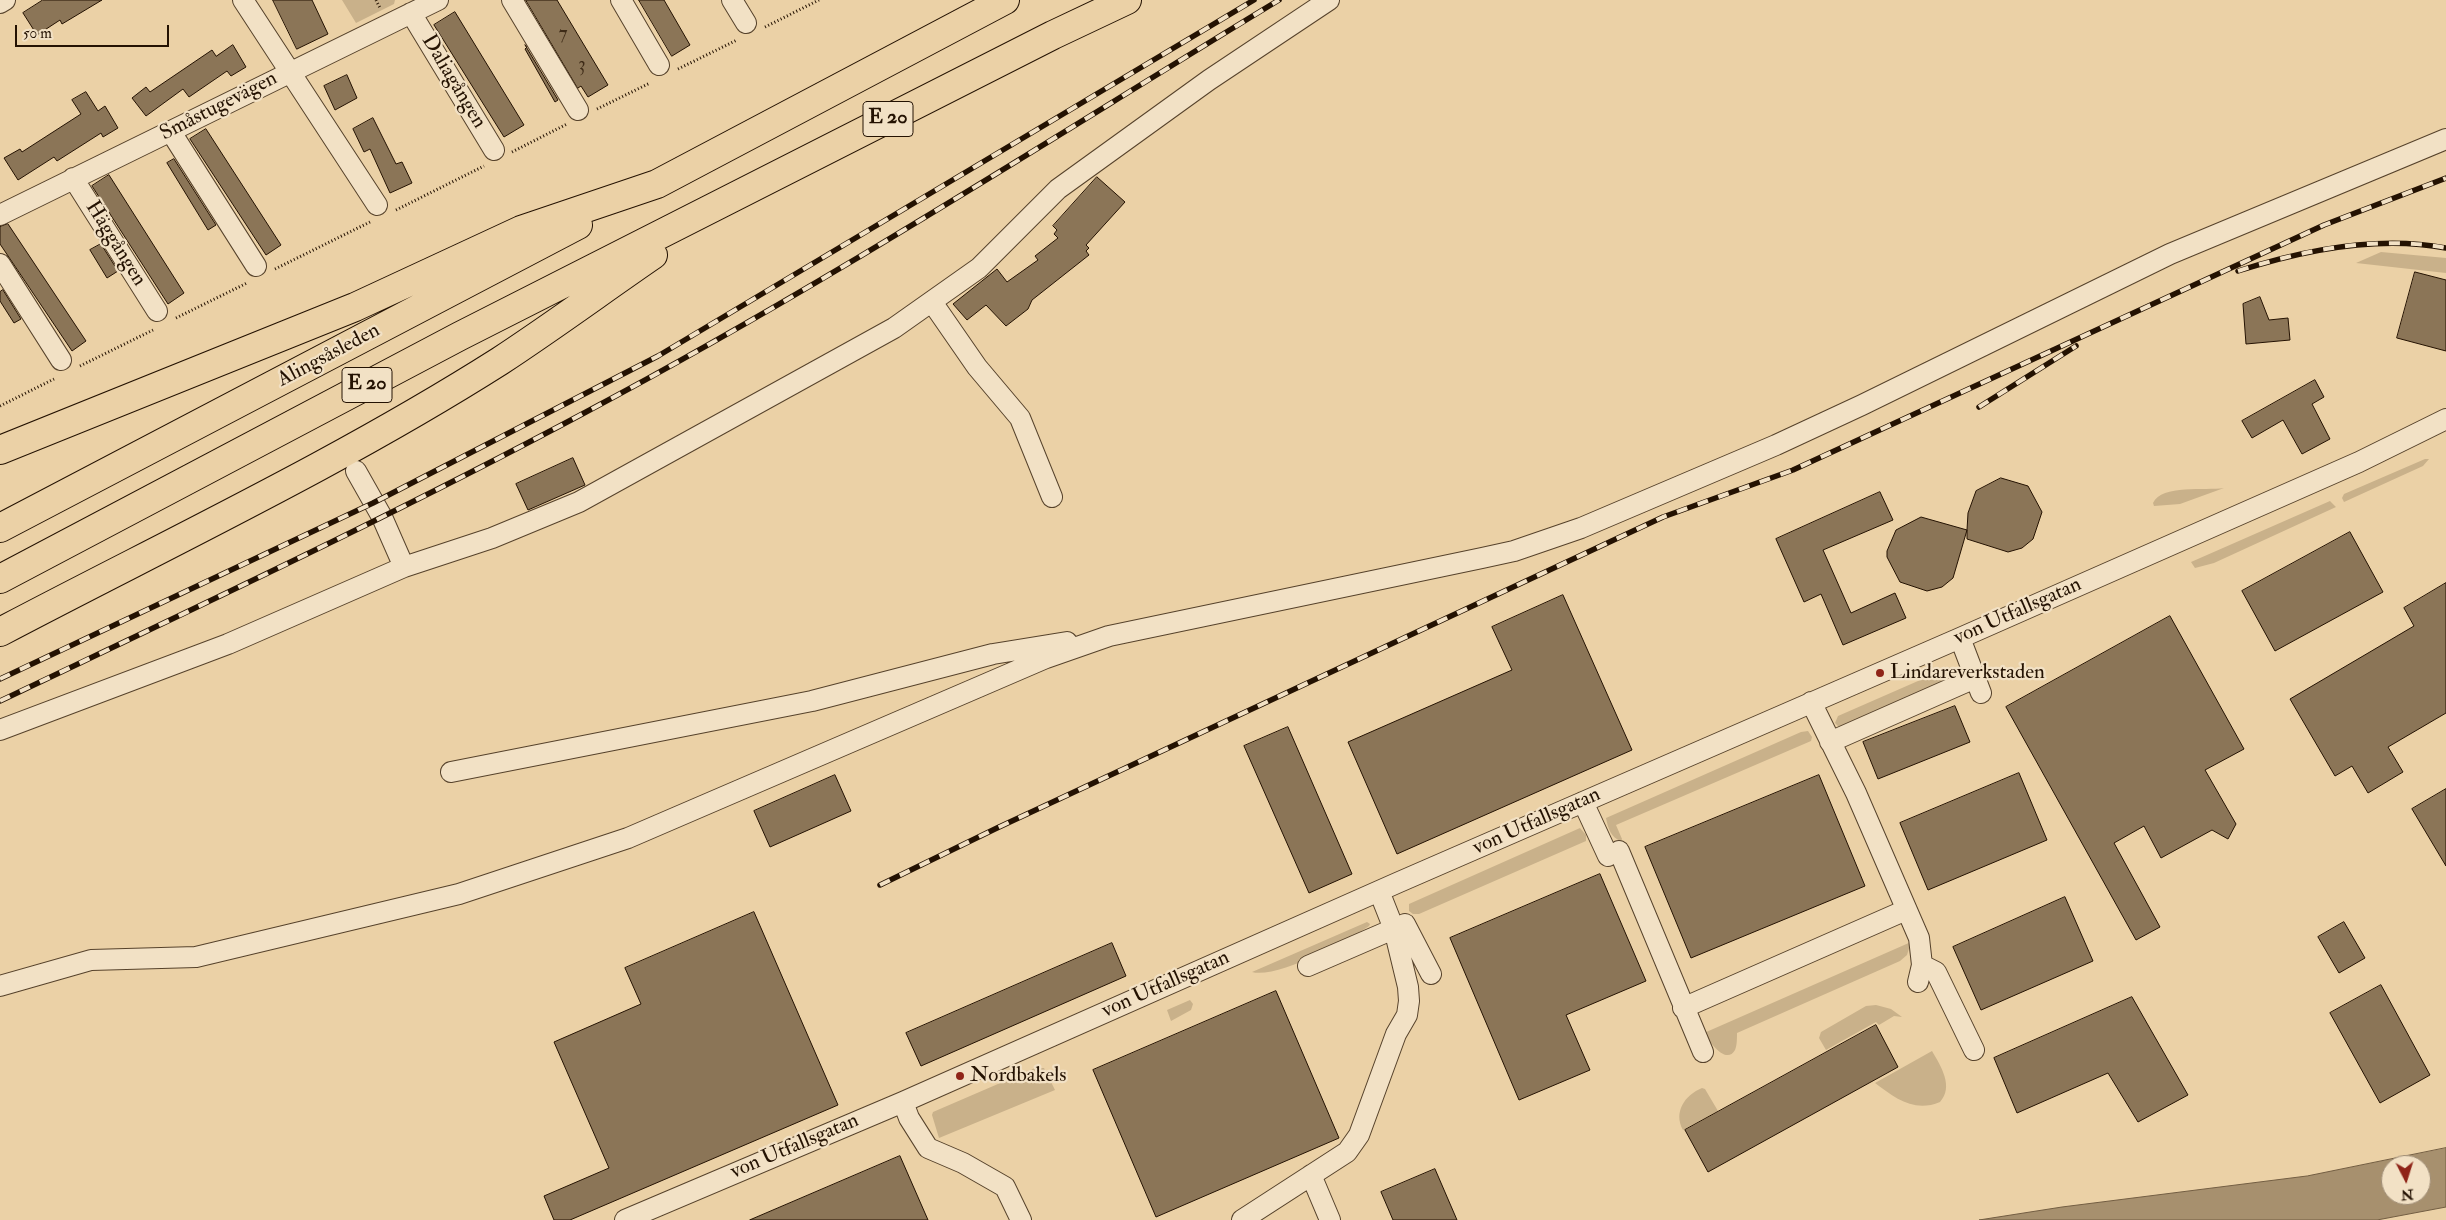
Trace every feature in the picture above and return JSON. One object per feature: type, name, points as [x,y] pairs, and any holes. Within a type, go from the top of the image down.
[{"type":"highway","points":[[921,46],[979,0]]},
{"type":"highway","name":"E 20","points":[[657,184],[1005,0]]},
{"type":"highway","name":"E 20","points":[[0,579],[460,336],[1072,26],[1112,0]]},
{"type":"highway","points":[[1072,26],[1126,0]]},
{"type":"highway","points":[[0,450],[355,307],[521,230],[657,184]]},
{"type":"highway","name":"Alingsåsleden","points":[[0,528],[657,184]]},
{"type":"highway","points":[[0,632],[139,560],[411,414],[501,360],[736,197]]},
{"type":"street","points":[[0,3],[5,0]]},
{"type":"street","points":[[243,0],[382,212]]},
{"type":"street","name":"Småstugevägen","points":[[0,215],[438,0]]},
{"type":"street","points":[[512,0],[581,114]]},
{"type":"street","points":[[621,0],[664,72]]},
{"type":"street","points":[[732,0],[750,30]]},
{"type":"street","points":[[0,730],[228,644],[404,567],[492,538],[579,502],[894,328],[979,268],[1058,189],[1209,80],[1329,0]]},
{"type":"street","name":"Daliagången","points":[[411,14],[497,156]]},
{"type":"street","points":[[170,132],[260,272]]},
{"type":"street","points":[[450,772],[812,701],[1018,648],[1109,636],[1514,551],[1581,528],[1836,417],[2170,254],[2446,139]]},
{"type":"street","name":"Häggången","points":[[73,178],[162,319]]},
{"type":"street","points":[[0,264],[66,368]]},
{"type":"street","points":[[932,302],[976,366],[1020,418],[1052,497]]},
{"type":"street","name":"von Utfallsgatan","points":[[626,1220],[653,1215],[1379,891],[2359,462],[2446,419]]},
{"type":"street","points":[[356,471],[382,517],[404,567]]},
{"type":"street","points":[[0,986],[91,960],[196,957],[459,894],[628,838],[1046,658],[1109,636]]},
{"type":"street","points":[[1830,742],[1978,686],[1960,638]]},
{"type":"street","points":[[1811,702],[1856,793],[1919,938],[1920,974],[1936,972],[1974,1050]]},
{"type":"street","points":[[1583,802],[1613,854],[1703,1052]]},
{"type":"street","points":[[1242,1220],[1347,1152],[1359,1135],[1396,1034],[1407,1015],[1408,986],[1394,929],[1379,891]]},
{"type":"street","points":[[1683,1008],[1906,910]]},
{"type":"street","points":[[1308,966],[1405,924],[1430,974]]},
{"type":"street","points":[[903,1102],[909,1118],[928,1148],[963,1163],[1005,1187],[1021,1220]]},
{"type":"street","points":[[1311,1175],[1330,1220]]},
{"type":"path","points":[[0,406],[66,368],[162,319],[750,30],[818,0]]},
{"type":"shaded area","points":[[342,0],[395,0],[394,4],[356,23]]},
{"type":"shaded area","points":[[2381,252],[2446,258],[2446,273],[2356,263]]},
{"type":"shaded area","points":[[2425,459],[2429,459],[2423,466],[2344,502],[2342,498],[2344,494]]},
{"type":"shaded area","points":[[2224,488],[2180,504],[2154,506],[2153,503],[2165,493],[2174,491]]},
{"type":"shaded area","points":[[2330,501],[2336,507],[2214,563],[2195,568],[2191,562]]},
{"type":"shaded area","points":[[1950,667],[1956,679],[1844,727],[1838,726],[1835,723],[1838,716]]},
{"type":"shaded area","points":[[1808,731],[1812,737],[1811,741],[1616,825],[1622,839],[1621,841],[1610,832],[1606,818],[1801,732]]},
{"type":"shaded area","points":[[1580,828],[1586,835],[1586,841],[1419,914],[1413,914],[1409,911],[1409,904]]},
{"type":"shaded area","points":[[1367,922],[1370,924],[1369,926],[1359,933],[1312,957],[1278,970],[1263,973],[1252,972]]},
{"type":"shaded area","points":[[1911,942],[1907,955],[1900,961],[1737,1033],[1736,1048],[1731,1054],[1727,1055],[1718,1050],[1704,1033]]},
{"type":"shaded area","points":[[1190,1000],[1193,1004],[1191,1010],[1171,1021],[1167,1010]]},
{"type":"shaded area","points":[[1876,1005],[1891,1009],[1902,1017],[1894,1016],[1879,1025],[1876,1022],[1826,1050],[1819,1038],[1821,1032],[1866,1006]]},
{"type":"shaded area","points":[[1932,1051],[1945,1076],[1946,1090],[1940,1102],[1922,1106],[1913,1105],[1898,1099],[1875,1083]]},
{"type":"shaded area","points":[[1035,1068],[1044,1068],[1055,1090],[939,1138],[932,1115],[933,1112]]},
{"type":"shaded area","points":[[1702,1088],[1705,1089],[1718,1111],[1683,1130],[1679,1117],[1682,1105],[1690,1095]]},
{"type":"shaded area","points":[[2446,1148],[2446,1207],[2377,1220],[1979,1220],[2062,1207],[2307,1176],[2381,1161],[2381,1205],[2431,1205],[2431,1155],[2411,1155]]},
{"type":"building","points":[[43,0],[102,0],[62,24],[60,20],[37,35],[23,13]]},
{"type":"building","points":[[273,0],[312,0],[328,34],[297,49]]},
{"type":"building","points":[[526,0],[557,0],[608,85],[588,97],[581,86],[578,88]]},
{"type":"building","points":[[639,0],[664,0],[690,45],[672,56]]},
{"type":"building","points":[[455,12],[524,125],[504,137],[434,25]]},
{"type":"building","points":[[233,45],[246,67],[231,76],[227,71],[189,97],[183,89],[146,116],[132,98],[146,87],[150,92],[212,50],[216,56]]},
{"type":"building","points":[[525,49],[558,100],[555,102]]},
{"type":"building","points":[[347,75],[357,98],[335,110],[324,86]]},
{"type":"building","points":[[86,92],[98,111],[105,106],[118,128],[103,137],[101,133],[57,161],[54,157],[18,180],[4,158],[20,149],[22,152],[81,114],[72,100]]},
{"type":"building","points":[[373,118],[396,164],[402,162],[412,183],[390,193],[370,149],[364,152],[353,129]]},
{"type":"building","points":[[206,129],[281,245],[266,255],[190,139]]},
{"type":"building","points":[[174,159],[216,225],[208,230],[167,163]]},
{"type":"building","points":[[109,175],[184,293],[168,304],[92,186]]},
{"type":"building","points":[[1097,177],[1125,202],[1086,245],[1089,248],[1086,251],[1089,255],[1032,300],[1028,309],[1006,326],[986,305],[967,320],[953,304],[997,269],[1007,282],[1038,260],[1035,256],[1058,238],[1054,234],[1057,230],[1053,226]]},
{"type":"building","points":[[8,224],[86,341],[72,351],[0,244],[0,227]]},
{"type":"building","points":[[101,244],[118,271],[107,278],[90,250]]},
{"type":"building","points":[[2415,272],[2446,280],[2446,351],[2397,338]]},
{"type":"building","points":[[3,290],[21,319],[14,323],[0,301],[0,292]]},
{"type":"building","points":[[2260,297],[2269,320],[2288,318],[2290,340],[2246,344],[2243,304]]},
{"type":"building","points":[[2315,380],[2324,397],[2312,404],[2330,439],[2302,454],[2283,420],[2252,438],[2242,421]]},
{"type":"building","points":[[573,458],[585,485],[528,510],[516,484]]},
{"type":"building","points":[[2001,478],[2028,486],[2042,512],[2033,539],[2022,548],[2008,552],[1967,539],[1968,513],[1976,491]]},
{"type":"building","points":[[1880,492],[1893,520],[1823,550],[1851,613],[1895,593],[1906,618],[1843,645],[1821,594],[1804,602],[1776,539]]},
{"type":"building","points":[[1921,517],[1967,530],[1953,578],[1942,587],[1927,591],[1900,582],[1887,557],[1887,551],[1896,530]]},
{"type":"building","points":[[2350,532],[2383,592],[2275,651],[2242,591]]},
{"type":"building","points":[[2446,583],[2446,713],[2388,747],[2403,772],[2368,793],[2352,766],[2335,776],[2290,699],[2414,626],[2404,608]]},
{"type":"building","points":[[1563,595],[1632,750],[1397,854],[1348,742],[1512,670],[1492,627]]},
{"type":"building","points":[[2170,616],[2244,749],[2205,770],[2236,824],[2228,839],[2212,830],[2161,858],[2144,826],[2114,843],[2160,927],[2136,940],[2006,707]]},
{"type":"building","points":[[1955,706],[1970,742],[1878,779],[1863,742]]},
{"type":"building","points":[[1288,727],[1352,874],[1309,893],[1244,746]]},
{"type":"building","points":[[2019,773],[2047,840],[1928,890],[1900,823]]},
{"type":"building","points":[[835,775],[851,811],[770,847],[754,811]]},
{"type":"building","points":[[1819,775],[1865,886],[1691,958],[1645,847]]},
{"type":"building","points":[[2446,789],[2446,866],[2412,809]]},
{"type":"building","points":[[1600,874],[1646,981],[1566,1015],[1590,1070],[1519,1100],[1450,938]]},
{"type":"building","points":[[2065,897],[2093,961],[1981,1010],[1953,947]]},
{"type":"building","points":[[754,912],[838,1105],[570,1220],[554,1220],[544,1196],[609,1168],[554,1042],[641,1004],[625,968]]},
{"type":"building","points":[[2344,922],[2365,958],[2339,973],[2318,937]]},
{"type":"building","points":[[1112,943],[1126,976],[921,1066],[906,1033]]},
{"type":"building","points":[[2381,985],[2430,1075],[2380,1103],[2330,1013]]},
{"type":"building","points":[[1276,991],[1339,1138],[1156,1217],[1093,1070]]},
{"type":"building","points":[[2132,997],[2188,1095],[2138,1122],[2108,1073],[2017,1113],[1994,1058]]},
{"type":"building","points":[[1876,1025],[1898,1067],[1708,1172],[1685,1130]]},
{"type":"building","points":[[900,1156],[928,1220],[750,1220]]},
{"type":"building","points":[[1435,1169],[1457,1220],[1393,1220],[1381,1192]]},
{"type":"railway","points":[[0,679],[373,503],[658,356],[1254,0]]},
{"type":"railway","points":[[0,701],[368,524],[514,450],[674,364],[936,211],[1279,0]]},
{"type":"railway","points":[[880,885],[997,828],[1663,517],[1793,470],[2324,225],[2446,178]]},
{"type":"railway","points":[[2238,271],[2314,251],[2367,244],[2420,244],[2446,248]]},
{"type":"railway","points":[[1979,407],[2076,346]]},
{"type":"place","name":"Lindareverkstaden","points":[[1880,673]]},
{"type":"place","name":"Nordbakels","points":[[960,1076]]}]
